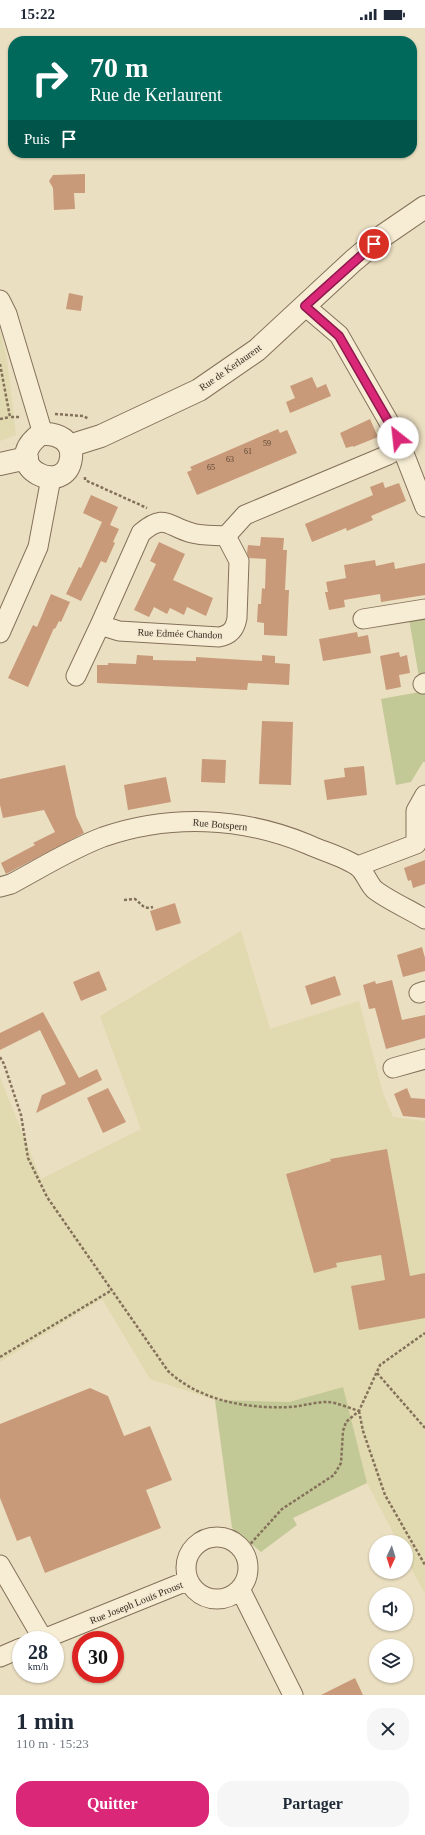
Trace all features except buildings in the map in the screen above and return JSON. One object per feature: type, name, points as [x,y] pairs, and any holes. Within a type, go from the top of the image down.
[{"type":"street","name":"Rue de Kerlaurent","points":[[69,446],[101,436],[199,390],[257,350],[353,261],[384,235],[425,207]]},
{"type":"street","points":[[0,300],[7,314],[40,435]]},
{"type":"street","points":[[305,306],[339,336],[385,413],[402,447],[425,507]]},
{"type":"street","points":[[51,434],[58,436],[65,440],[69,446],[71,453],[68,467],[58,476],[51,478],[38,475],[32,471],[27,458],[29,446],[40,435],[51,434]]},
{"type":"street","points":[[76,676],[141,533],[152,524],[167,522],[192,533],[226,536],[245,515],[381,458],[402,447]]},
{"type":"street","points":[[0,464],[27,458]]},
{"type":"street","points":[[0,633],[38,547],[51,478]]},
{"type":"street","name":"Rue Edmée Chandon","points":[[100,625],[119,632],[219,636],[225,636],[232,632],[236,626],[237,618],[240,561],[226,536]]},
{"type":"street","points":[[363,619],[425,609]]},
{"type":"street","points":[[425,795],[416,810],[416,844],[358,866],[374,890],[425,919]]},
{"type":"street","name":"Rue Botspern","points":[[0,887],[11,884],[83,846],[102,838],[136,827],[175,822],[202,821],[230,823],[257,828],[284,835],[358,866]]},
{"type":"street","points":[[394,1068],[425,1059]]},
{"type":"street","points":[[217,1536],[232,1540],[244,1551],[248,1564],[247,1577],[240,1589],[227,1598],[212,1599],[197,1593],[187,1581],[185,1565],[190,1550],[202,1540],[217,1536]]},
{"type":"street","points":[[0,1565],[37,1631]]},
{"type":"street","name":"Rue Joseph Louis Proust","points":[[64,1631],[187,1581]]},
{"type":"street","points":[[240,1589],[294,1695]]},
{"type":"street","points":[[0,1657],[12,1652]]},
{"type":"path","points":[[0,419],[10,417]]},
{"type":"path","points":[[84,475],[85,480],[147,508],[152,524]]},
{"type":"path","points":[[124,900],[135,899],[144,908],[148,909],[153,907]]},
{"type":"path","points":[[0,1057],[4,1064],[21,1115],[28,1158],[44,1190],[168,1371],[180,1382],[197,1392],[236,1405],[289,1407],[328,1402],[359,1411]]},
{"type":"path","points":[[0,1357],[112,1290]]},
{"type":"path","points":[[244,1551],[282,1509],[334,1476],[342,1463],[343,1431],[346,1422],[359,1411],[380,1365],[425,1333]]},
{"type":"path","points":[[377,1373],[425,1428]]},
{"type":"path","points":[[359,1411],[363,1431],[385,1495],[425,1565]]},
{"type":"shaded area","points":[[0,330],[7,359],[16,435],[0,441]]},
{"type":"shaded area","points":[[241,931],[270,1029],[359,1001],[383,1093],[393,1117],[425,1121],[425,1594],[413,1571],[413,1535],[394,1535],[367,1483],[342,1387],[289,1402],[215,1400],[150,1379],[102,1299],[0,1362],[0,1077],[41,1179],[141,1129],[100,1016]]},
{"type":"green space","points":[[425,616],[425,676],[419,677],[409,619]]},
{"type":"green space","points":[[425,691],[425,762],[423,762],[411,782],[396,785],[381,699]]},
{"type":"green space","points":[[343,1387],[367,1483],[293,1518],[297,1525],[261,1552],[232,1528],[215,1400],[289,1402]]},
{"type":"route","points":[[374,244],[353,261],[305,306],[339,336],[385,413],[398,438]]}]
